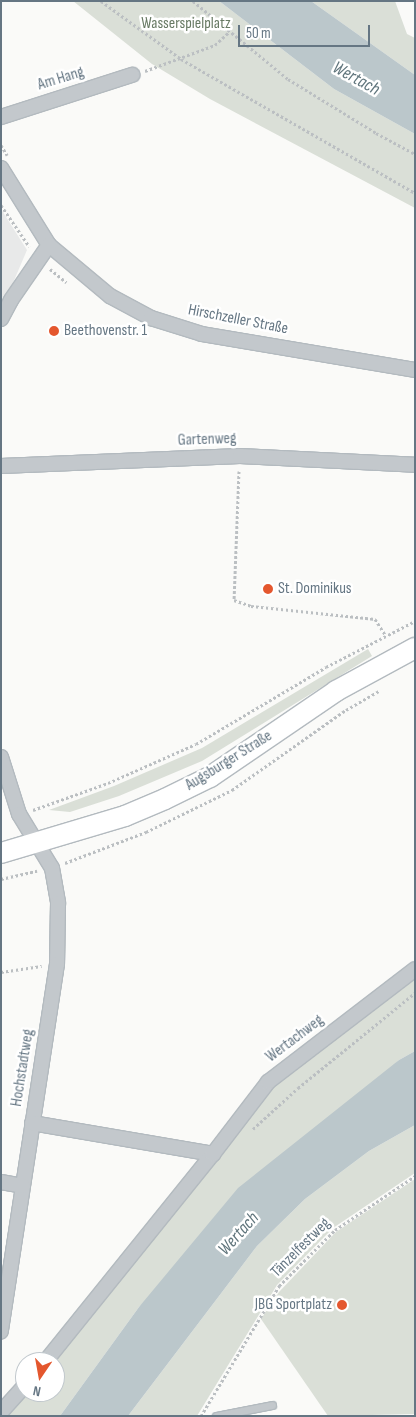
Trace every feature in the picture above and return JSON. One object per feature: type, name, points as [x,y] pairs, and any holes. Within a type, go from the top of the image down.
[{"type":"main road","name":"Augsburger Straße","points":[[1,853],[124,816],[210,777],[336,691],[415,648]]},
{"type":"street","name":"Am Hang","points":[[1,117],[132,75]]},
{"type":"street","name":"Hirschzeller Straße","points":[[1,168],[49,245],[110,296],[151,318],[202,334],[415,370]]},
{"type":"street","points":[[1,319],[11,300],[49,245]]},
{"type":"street","name":"Gartenweg","points":[[1,466],[240,456],[415,465]]},
{"type":"street","name":"Hochstadtweg","points":[[1,757],[19,814],[52,868],[58,904],[57,964],[1,1332]]},
{"type":"street","name":"Wertachweg","points":[[53,1352],[213,1154],[268,1082],[415,969]]},
{"type":"street","points":[[32,1123],[213,1154]]},
{"type":"street","points":[[1,1182],[22,1186]]},
{"type":"street","points":[[1,1412],[15,1396]]},
{"type":"lane","points":[[216,1416],[272,1405]]},
{"type":"path","points":[[101,1],[181,59],[415,193]]},
{"type":"path","points":[[193,1],[228,32],[288,79],[376,133],[415,154]]},
{"type":"path","points":[[132,75],[181,59],[215,45],[228,32]]},
{"type":"path","points":[[240,456],[234,600],[251,606],[375,619],[386,636]]},
{"type":"path","points":[[19,814],[108,783],[196,744],[326,667],[415,622]]},
{"type":"path","points":[[1,972],[57,964]]},
{"type":"path","points":[[251,1132],[298,1088],[415,993]]},
{"type":"path","name":"Tänzelfestweg","points":[[200,1416],[279,1286],[334,1230],[415,1176]]},
{"type":"shaded area","points":[[1,209],[27,250],[1,311]]},
{"type":"green space","name":"Wasserspielplatz","points":[[73,1],[219,1],[334,89],[415,134],[415,208],[210,99],[152,64]]},
{"type":"green space","points":[[311,1],[395,1],[407,34],[415,38],[415,75]]},
{"type":"green space","points":[[368,649],[372,656],[202,761],[119,796],[70,812],[49,810],[114,786],[202,748]]},
{"type":"green space","points":[[415,977],[415,1051],[399,1060],[139,1307],[60,1416],[2,1416],[15,1402],[65,1402],[65,1352],[56,1352],[271,1084]]},
{"type":"green space","points":[[415,1125],[415,1173],[333,1228],[277,1285],[197,1416],[128,1416],[257,1246],[305,1199],[369,1151]]},
{"type":"green space","name":"JBG Sportplatz","points":[[415,1179],[415,1414],[328,1416],[261,1319],[279,1292],[336,1232]]},
{"type":"water","name":"Wertach","points":[[219,1],[311,1],[415,75],[415,134],[334,89]]},
{"type":"water","name":"Wertach","points":[[415,1051],[415,1125],[369,1151],[305,1199],[257,1246],[128,1416],[60,1416],[139,1307],[238,1188],[399,1060]]},
{"type":"place","name":"Beethovenstr. 1","points":[[54,331]]},
{"type":"place","name":"St. Dominikus","points":[[268,589]]},
{"type":"place","name":"JBG Sportplatz","points":[[342,1305]]}]
